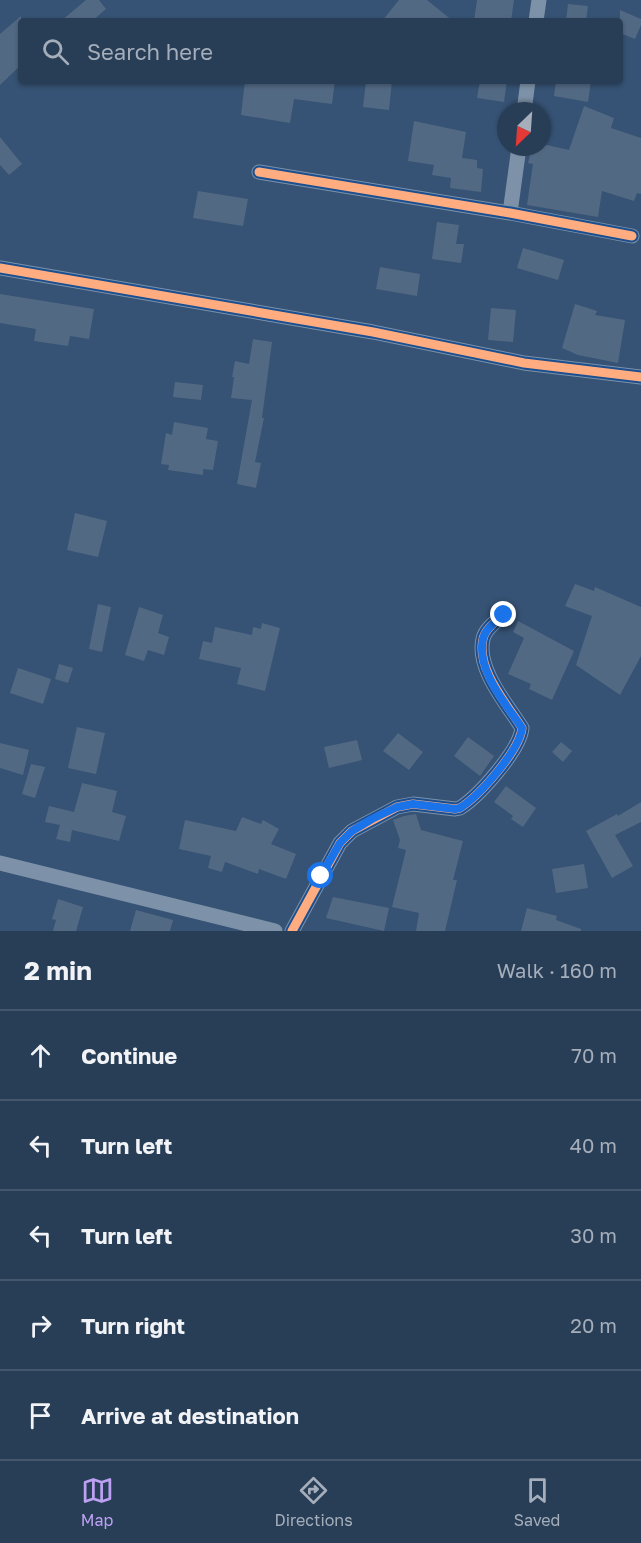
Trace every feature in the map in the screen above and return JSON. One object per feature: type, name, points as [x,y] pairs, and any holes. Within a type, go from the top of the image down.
[{"type":"street","points":[[536,18],[539,0]]},
{"type":"street","points":[[525,102],[528,84]]},
{"type":"street","points":[[510,213],[518,156]]},
{"type":"street","points":[[259,172],[510,213],[632,236]]},
{"type":"street","points":[[0,268],[373,332],[524,363],[641,377]]},
{"type":"street","points":[[292,931],[340,843],[352,831],[397,807],[413,804],[460,808],[484,786],[514,748],[522,728],[488,677],[483,649],[483,639],[488,629],[504,615]]},
{"type":"street","points":[[0,862],[275,931]]},
{"type":"building","points":[[86,0],[99,0],[106,9],[96,18],[65,18]]},
{"type":"building","points":[[399,0],[427,0],[449,18],[384,18]]},
{"type":"building","points":[[477,0],[514,0],[511,18],[474,18]]},
{"type":"building","points":[[568,4],[588,6],[586,18],[566,18]]},
{"type":"building","points":[[620,10],[641,19],[635,39],[623,34],[623,18],[620,18]]},
{"type":"building","points":[[18,19],[18,68],[0,85],[0,34]]},
{"type":"building","points":[[245,84],[335,84],[332,104],[294,99],[290,123],[241,115]]},
{"type":"building","points":[[366,84],[392,84],[389,110],[363,107]]},
{"type":"building","points":[[479,84],[507,84],[504,102],[477,98]]},
{"type":"building","points":[[556,84],[591,84],[588,102],[554,96]]},
{"type":"building","points":[[584,106],[614,118],[611,128],[641,138],[641,194],[637,193],[634,201],[602,191],[598,217],[527,205],[533,164],[528,163],[530,156],[551,156],[551,146],[569,150]]},
{"type":"building","points":[[414,121],[466,132],[462,158],[477,160],[477,168],[483,169],[481,192],[450,188],[451,178],[432,175],[434,165],[408,161]]},
{"type":"building","points":[[0,137],[22,164],[9,175],[0,165]]},
{"type":"building","points":[[198,191],[248,199],[243,226],[193,218]]},
{"type":"building","points":[[437,222],[459,225],[456,244],[464,244],[461,263],[432,259]]},
{"type":"building","points":[[523,248],[564,260],[558,280],[517,268]]},
{"type":"building","points":[[380,267],[420,274],[417,296],[376,289]]},
{"type":"building","points":[[0,294],[94,309],[89,339],[70,336],[68,346],[34,341],[36,329],[0,323]]},
{"type":"building","points":[[575,304],[597,311],[595,315],[625,320],[618,363],[578,355],[562,348]]},
{"type":"building","points":[[491,308],[516,310],[513,342],[488,340]]},
{"type":"building","points":[[253,339],[272,342],[262,418],[264,418],[255,462],[261,463],[256,488],[237,484],[252,400],[231,398],[235,361],[249,364]]},
{"type":"building","points":[[175,382],[203,385],[201,400],[173,397]]},
{"type":"building","points":[[174,422],[208,428],[206,439],[218,441],[213,470],[203,469],[203,475],[168,470],[169,465],[161,464],[166,433],[172,435]]},
{"type":"building","points":[[75,513],[107,521],[98,557],[67,550]]},
{"type":"building","points":[[575,584],[594,591],[595,587],[641,607],[641,656],[620,695],[576,665],[592,616],[565,606]]},
{"type":"building","points":[[98,604],[111,607],[102,652],[89,649]]},
{"type":"building","points":[[139,607],[163,615],[158,633],[169,637],[164,655],[148,650],[144,661],[125,655]]},
{"type":"building","points":[[518,621],[574,651],[552,700],[529,689],[531,684],[508,674],[524,638],[513,632]]},
{"type":"building","points":[[262,623],[280,628],[265,691],[237,684],[241,668],[199,659],[203,641],[212,643],[215,627],[252,635],[253,627],[261,629]]},
{"type":"building","points":[[59,664],[73,668],[68,683],[55,679]]},
{"type":"building","points":[[18,668],[51,679],[43,704],[10,693]]},
{"type":"building","points":[[77,727],[105,733],[96,774],[68,768]]},
{"type":"building","points":[[398,733],[423,752],[409,770],[383,751]]},
{"type":"building","points":[[468,737],[494,756],[480,776],[454,756]]},
{"type":"building","points":[[357,740],[362,760],[329,768],[324,747]]},
{"type":"building","points":[[561,742],[572,751],[563,762],[552,752]]},
{"type":"building","points":[[0,743],[29,750],[23,775],[0,768]]},
{"type":"building","points":[[31,764],[45,767],[35,798],[22,794]]},
{"type":"building","points":[[82,783],[117,791],[112,812],[126,816],[119,841],[72,830],[70,842],[56,839],[60,825],[45,822],[49,806],[74,812]]},
{"type":"building","points":[[506,786],[536,808],[523,827],[511,819],[513,816],[494,802]]},
{"type":"building","points":[[641,802],[641,822],[615,835],[633,866],[612,878],[586,831]]},
{"type":"building","points":[[416,814],[421,830],[463,841],[453,880],[457,880],[445,931],[416,931],[419,913],[392,907],[406,850],[398,848],[400,840],[393,820]]},
{"type":"building","points":[[242,817],[261,824],[263,820],[279,829],[271,844],[296,854],[286,879],[259,869],[258,874],[225,862],[222,872],[208,868],[211,856],[179,849],[185,820],[236,831]]},
{"type":"building","points":[[584,864],[588,888],[556,893],[552,869]]},
{"type":"building","points":[[333,897],[389,908],[384,931],[326,918]]},
{"type":"building","points":[[58,899],[83,907],[76,931],[53,931],[56,920],[52,919]]},
{"type":"building","points":[[527,908],[557,916],[556,920],[581,929],[581,931],[521,931]]},
{"type":"building","points":[[136,910],[173,920],[170,931],[130,931]]},
{"type":"cycle path","points":[[259,172],[510,213],[632,236]]},
{"type":"cycle path","points":[[0,268],[373,332],[524,363],[641,377]]},
{"type":"cycle path","points":[[292,931],[340,843],[352,831],[397,807],[413,804],[460,808],[487,783],[507,760],[520,737],[522,728],[494,686],[488,674],[482,650],[486,632],[504,615]]},
{"type":"route","points":[[321,876],[340,843],[352,831],[397,807],[413,804],[460,808],[484,786],[514,748],[522,728],[488,677],[483,649],[483,639],[488,629],[504,615]]}]
